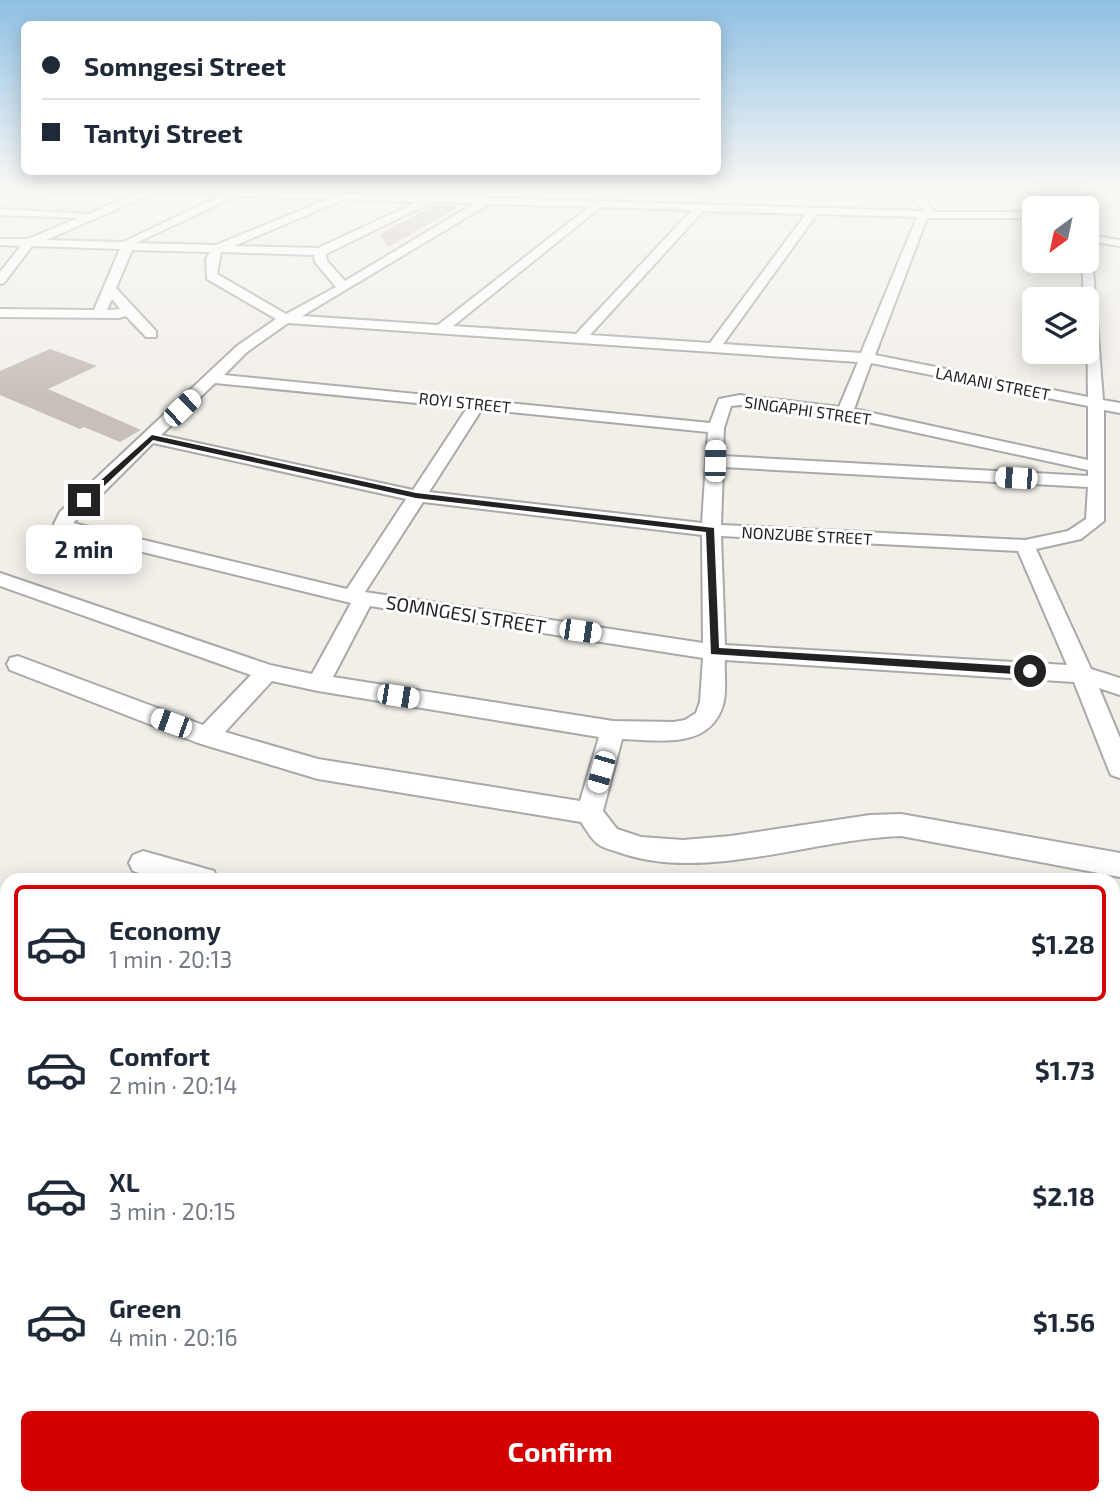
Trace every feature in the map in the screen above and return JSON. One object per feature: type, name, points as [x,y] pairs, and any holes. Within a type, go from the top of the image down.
[{"type":"street","points":[[0,279],[15,260]]},
{"type":"street","points":[[99,314],[120,260]]},
{"type":"street","points":[[212,260],[211,276],[285,319]]},
{"type":"street","points":[[321,260],[342,286]]},
{"type":"street","points":[[152,438],[242,349],[285,319],[313,306],[386,260]]},
{"type":"street","points":[[439,331],[528,260]]},
{"type":"street","points":[[579,339],[652,260]]},
{"type":"street","points":[[714,347],[778,260]]},
{"type":"street","points":[[845,412],[909,260]]},
{"type":"street","name":"NONZUBE STREET","points":[[152,438],[416,496],[710,530],[1025,546],[1074,535],[1085,530],[1095,520],[1096,403],[1089,273]]},
{"type":"street","points":[[109,288],[151,334]]},
{"type":"street","points":[[0,313],[119,314],[128,310]]},
{"type":"street","name":"LAMANI STREET","points":[[285,319],[866,358],[1120,408]]},
{"type":"street","name":"ROYI STREET","points":[[213,378],[716,428]]},
{"type":"street","name":"SINGAPHI STREET","points":[[613,730],[674,732],[691,728],[705,719],[712,702],[714,652],[710,530],[716,428],[722,404],[730,400],[845,412],[1097,475]]},
{"type":"street","points":[[318,683],[358,598],[416,496],[478,403]]},
{"type":"street","name":"SOMNGESI STREET","points":[[152,438],[67,516],[63,524],[68,528],[358,598],[714,652],[1082,674],[1120,687]]},
{"type":"street","points":[[715,461],[1097,475]]},
{"type":"street","points":[[1025,546],[1120,768]]},
{"type":"street","points":[[0,579],[267,672],[318,683],[613,730],[589,813],[593,824],[606,835],[653,852],[687,853],[726,849],[845,828],[898,825],[1120,865]]},
{"type":"street","points":[[18,664],[207,736],[318,769],[589,813]]},
{"type":"street","points":[[207,736],[267,672]]},
{"type":"street","points":[[143,863],[179,873]]},
{"type":"building","points":[[50,349],[97,366],[48,389],[141,430],[120,442],[84,427],[80,429],[0,395],[0,371]]},
{"type":"route","points":[[84,500],[152,438],[416,496],[710,530],[714,652],[1030,671]]}]
